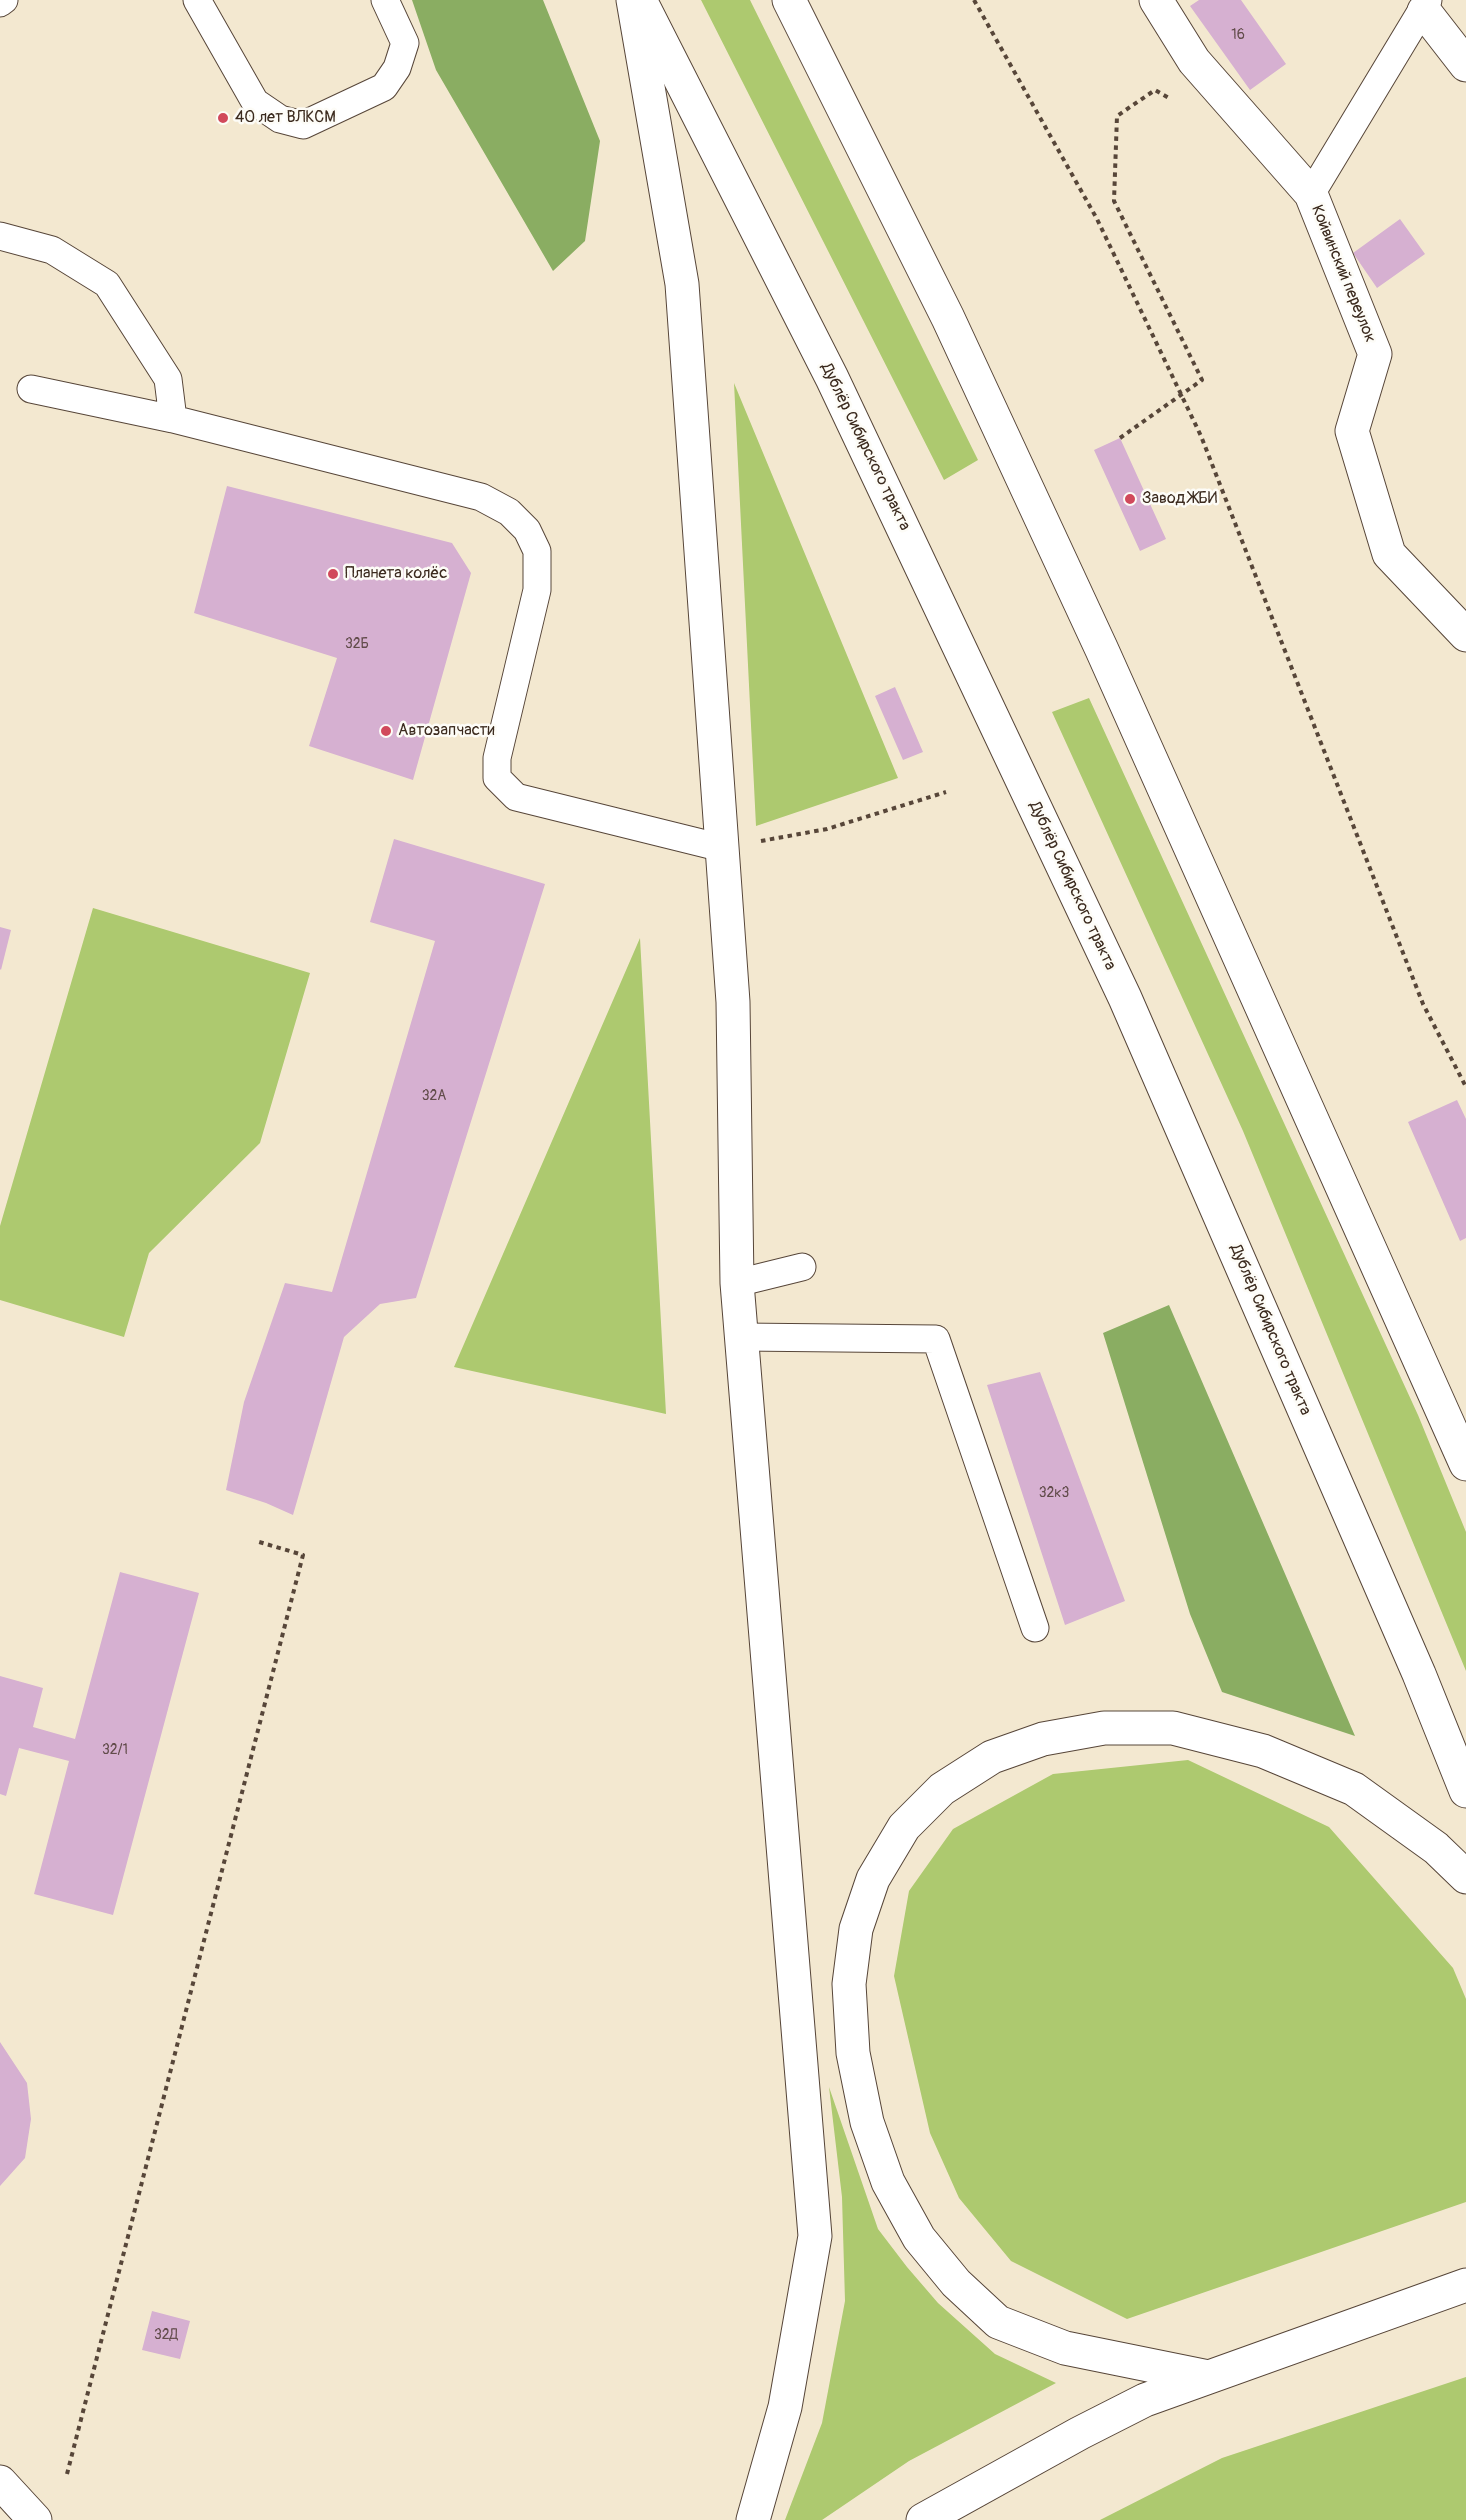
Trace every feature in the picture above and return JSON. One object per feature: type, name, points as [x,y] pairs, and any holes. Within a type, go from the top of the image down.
[{"type":"main road","points":[[633,0],[682,284],[733,1002],[737,1283],[815,2236],[785,2407],[753,2520]]},
{"type":"main road","name":"Дублёр Сибирского тракта","points":[[640,0],[832,378],[1125,998],[1419,1674],[1466,1791]]},
{"type":"main road","points":[[789,0],[948,318],[1097,640],[1466,1464]]},
{"type":"main road","name":"Койвинский переулок","points":[[1156,0],[1194,61],[1311,194],[1375,354],[1352,431],[1389,554],[1466,635]]},
{"type":"main road","points":[[1426,6],[1466,65]]},
{"type":"main road","points":[[1208,2377],[1065,2348],[998,2322],[956,2283],[919,2238],[888,2182],[867,2122],[853,2053],[849,1984],[856,1929],[873,1879],[904,1827],[942,1790],[992,1757],[1044,1739],[1104,1728],[1173,1728],[1263,1751],[1293,1763],[1354,1789],[1436,1848],[1466,1877]]},
{"type":"main road","points":[[922,2520],[1070,2438],[1145,2400],[1466,2285]]},
{"type":"main road","points":[[0,2482],[35,2520]]},
{"type":"lane","points":[[0,3],[4,0]]},
{"type":"lane","points":[[197,0],[255,102],[280,119],[303,125],[384,87],[397,68],[405,43],[385,0]]},
{"type":"lane","points":[[1311,194],[1426,6]]},
{"type":"lane","points":[[0,236],[52,250],[107,284],[168,379],[173,419]]},
{"type":"lane","points":[[31,389],[173,419],[481,497],[509,512],[527,530],[537,551],[537,590],[497,758],[497,778],[516,797],[722,848]]},
{"type":"lane","points":[[737,1283],[802,1267]]},
{"type":"lane","points":[[741,1338],[936,1339],[1035,1628]]},
{"type":"path","points":[[974,0],[1097,219],[1201,436],[1423,1004],[1466,1087]]},
{"type":"path","points":[[1120,438],[1202,380],[1113,201],[1118,116],[1155,90],[1176,101],[1212,82]]},
{"type":"path","points":[[722,848],[827,828],[946,792]]},
{"type":"path","points":[[67,2474],[303,1555],[256,1541]]},
{"type":"green space","points":[[412,0],[543,0],[600,141],[585,241],[553,271],[436,70]]},
{"type":"green space","points":[[701,0],[750,0],[978,460],[944,480]]},
{"type":"green space","points":[[734,383],[898,778],[756,826]]},
{"type":"green space","points":[[1089,698],[1418,1415],[1466,1532],[1466,1671],[1243,1131],[1052,712]]},
{"type":"green space","points":[[93,908],[310,973],[260,1143],[149,1253],[124,1337],[0,1300],[0,1226]]},
{"type":"green space","points":[[640,938],[666,1414],[454,1367]]},
{"type":"green space","points":[[1169,1305],[1355,1736],[1222,1692],[1190,1614],[1103,1333]]},
{"type":"green space","points":[[1188,1760],[1329,1827],[1453,1968],[1466,1999],[1466,2202],[1127,2319],[1011,2261],[959,2198],[930,2133],[894,1976],[909,1891],[953,1829],[1053,1774]]},
{"type":"green space","points":[[829,2087],[878,2229],[907,2267],[938,2303],[995,2354],[1056,2383],[909,2461],[822,2520],[785,2520],[822,2423],[845,2301],[842,2197]]},
{"type":"green space","points":[[1466,2377],[1466,2520],[1100,2520],[1222,2458]]},
{"type":"building","points":[[1199,0],[1241,0],[1286,64],[1250,90],[1190,6]]},
{"type":"building","points":[[1400,219],[1425,254],[1377,288],[1353,253]]},
{"type":"building","points":[[1120,438],[1166,539],[1140,551],[1094,450]]},
{"type":"building","points":[[227,486],[452,543],[471,573],[413,780],[309,746],[337,658],[194,613]]},
{"type":"building","points":[[895,687],[923,752],[903,760],[875,696]]},
{"type":"building","points":[[394,839],[545,884],[416,1298],[380,1304],[344,1337],[293,1515],[266,1503],[226,1490],[244,1402],[285,1283],[332,1292],[435,941],[370,922]]},
{"type":"building","points":[[0,927],[11,930],[1,970],[0,969]]},
{"type":"building","points":[[1457,1100],[1466,1119],[1466,1238],[1460,1241],[1408,1122]]},
{"type":"building","points":[[1040,1372],[1125,1601],[1065,1625],[987,1385]]},
{"type":"building","points":[[120,1572],[199,1593],[113,1915],[34,1894],[69,1761],[19,1748],[6,1796],[0,1794],[0,1676],[43,1688],[33,1727],[75,1739]]},
{"type":"building","points":[[0,2042],[27,2083],[31,2119],[25,2158],[0,2186]]},
{"type":"building","points":[[152,2311],[190,2321],[180,2359],[142,2350]]},
{"type":"place","name":"40 лет ВЛКСМ","points":[[223,118]]},
{"type":"place","name":"Завод ЖБИ","points":[[1130,499]]},
{"type":"place","name":"Планета колёс","points":[[333,574]]},
{"type":"place","name":"Автозапчасти","points":[[386,731]]}]
